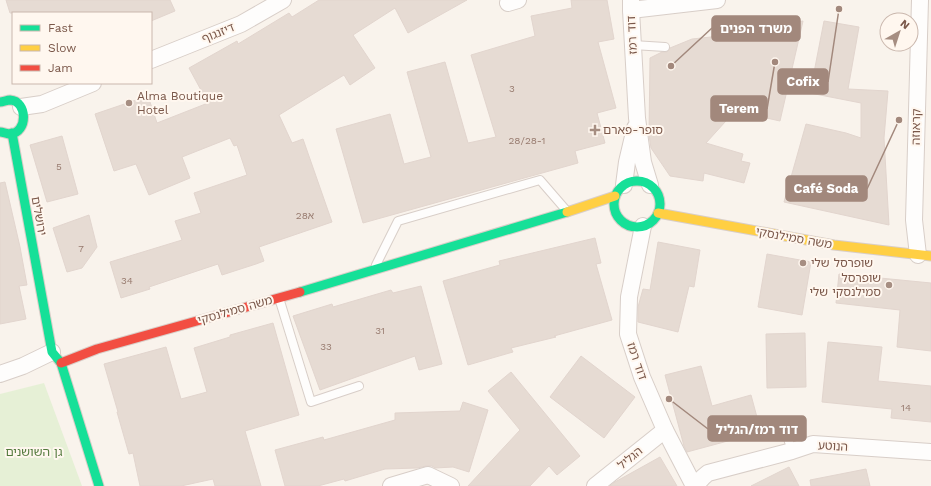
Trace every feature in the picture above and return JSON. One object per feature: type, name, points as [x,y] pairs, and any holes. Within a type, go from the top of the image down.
[{"type":"street","name":"דיזנגוף","points":[[152,60],[241,24],[283,0]]},
{"type":"street","points":[[631,5],[717,0]]},
{"type":"street","name":"קראוזה","points":[[920,0],[914,220],[924,256]]},
{"type":"street","name":"דוד רמז","points":[[631,5],[637,118],[643,162],[650,185]]},
{"type":"street","points":[[21,106],[42,104],[91,84]]},
{"type":"street","points":[[0,132],[6,134],[17,131],[24,122],[24,111],[21,106],[12,101],[2,99]]},
{"type":"street","name":"דוד רמז","points":[[619,191],[637,118]]},
{"type":"street","name":"ירושלים","points":[[12,133],[43,303],[99,486]]},
{"type":"street","points":[[634,181],[639,181],[650,185],[657,193],[659,198],[660,203],[658,213],[652,221],[643,226],[629,226],[618,217],[615,210],[614,203],[619,191],[634,181]]},
{"type":"street","name":"משה סמילנסקי","points":[[0,374],[23,366],[34,367],[59,355],[97,349],[280,298],[568,212],[619,191]]},
{"type":"street","name":"משה סמילנסקי","points":[[658,213],[834,245],[924,256]]},
{"type":"street","name":"דוד רמז","points":[[643,226],[629,297],[628,334],[642,377],[665,430],[694,486]]},
{"type":"street","name":"ירושלים","points":[[43,303],[58,335]]},
{"type":"street","name":"משה סמילנסקי","points":[[77,349],[97,349]]},
{"type":"street","name":"הגליל","points":[[595,486],[665,430]]},
{"type":"street","name":"הנוטע","points":[[697,486],[702,477],[708,473],[813,444],[931,452]]},
{"type":"street","points":[[391,486],[428,475],[451,486]]},
{"type":"lane","points":[[633,45],[665,47]]},
{"type":"lane","points":[[373,270],[398,221],[540,180],[568,212]]},
{"type":"lane","points":[[280,298],[310,402],[359,386]]},
{"type":"lane","points":[[783,423],[792,451]]},
{"type":"green space","name":"גן השושנים","points":[[44,383],[82,486],[0,486],[0,394]]},
{"type":"building","points":[[6,0],[170,0],[175,11],[152,21],[152,12],[10,13]]},
{"type":"building","points":[[319,0],[467,0],[408,33],[395,8],[353,35],[375,68],[350,85],[344,75],[279,115],[292,143],[303,139],[332,222],[259,247],[264,261],[256,264],[222,275],[218,264],[121,298],[110,262],[182,240],[175,221],[201,213],[194,193],[247,175],[237,145],[234,146],[230,138],[182,157],[190,178],[149,195],[136,164],[114,171],[95,114],[148,96],[157,123],[208,103],[189,68],[237,41],[238,44],[289,13],[292,17]]},
{"type":"building","points":[[571,0],[607,0],[614,39],[598,42],[616,108],[597,113],[605,143],[575,151],[578,163],[363,223],[336,129],[390,114],[404,164],[431,157],[407,72],[445,62],[468,143],[496,137],[471,55],[535,36],[531,16],[572,8]]},
{"type":"building","points":[[803,21],[780,121],[735,111],[706,143],[743,154],[741,161],[750,163],[744,183],[704,173],[703,181],[670,176],[651,148],[649,135],[650,58],[662,52],[667,52],[670,48],[692,39],[767,31],[768,27]]},
{"type":"building","points":[[824,21],[859,27],[848,89],[888,91],[884,138],[889,225],[784,202],[806,124],[861,138],[861,103],[810,93]]},
{"type":"building","points":[[62,136],[78,194],[47,202],[30,145]]},
{"type":"building","points":[[5,182],[27,285],[19,286],[26,319],[0,324],[0,183]]},
{"type":"building","points":[[89,215],[97,247],[82,268],[67,272],[53,228]]},
{"type":"building","points":[[595,238],[601,263],[596,264],[612,320],[554,336],[556,337],[511,348],[513,352],[468,365],[443,281],[500,265],[499,261]]},
{"type":"building","points":[[658,242],[700,250],[694,287],[689,286],[678,332],[638,322],[638,307],[643,289],[650,290]]},
{"type":"building","points":[[767,254],[811,262],[802,315],[758,307]]},
{"type":"building","points":[[839,274],[931,283],[931,351],[897,347],[900,310],[836,303]]},
{"type":"building","points":[[421,286],[442,364],[419,370],[415,356],[320,390],[293,316],[332,304],[333,307],[391,290],[393,293]]},
{"type":"building","points":[[273,323],[299,415],[245,431],[261,486],[215,486],[213,479],[181,486],[140,486],[133,453],[129,454],[104,364],[166,347],[181,399],[207,392],[194,348],[230,337],[230,335]]},
{"type":"building","points":[[805,333],[806,387],[767,388],[766,334]]},
{"type":"building","points":[[828,342],[882,347],[878,381],[931,386],[931,422],[891,418],[892,409],[822,402]]},
{"type":"building","points":[[581,356],[635,397],[604,438],[550,397]]},
{"type":"building","points":[[701,366],[712,406],[751,395],[761,432],[687,452],[684,446],[665,375]]},
{"type":"building","points":[[511,372],[580,456],[557,475],[549,466],[530,486],[468,486],[520,430],[488,391]]},
{"type":"building","points":[[463,402],[488,410],[469,472],[453,467],[435,468],[432,466],[385,469],[345,481],[344,479],[318,486],[285,486],[275,450],[323,437],[324,440],[395,420],[395,413],[460,411]]},
{"type":"building","points":[[660,457],[677,486],[610,486],[615,482]]},
{"type":"building","points":[[789,467],[799,486],[751,486]]},
{"type":"building","points":[[866,469],[870,486],[811,486],[810,480]]},
{"type":"traffic: fast","points":[[0,102],[10,100],[16,102],[23,111],[24,117],[23,123],[16,132],[10,134],[0,132]]},
{"type":"traffic: fast","points":[[12,133],[52,352],[61,363],[99,486]]},
{"type":"traffic: fast","points":[[637,181],[650,185],[656,191],[660,204],[656,217],[650,223],[637,227],[624,223],[618,217],[614,204],[618,191],[624,185],[637,181]]},
{"type":"traffic: fast","points":[[300,292],[567,212]]},
{"type":"traffic: slow","points":[[567,212],[615,196]]},
{"type":"traffic: slow","points":[[658,213],[834,245],[931,256]]},
{"type":"traffic: jam","points":[[61,363],[97,349],[300,292]]},
{"type":"place","name":"Cofix","points":[[839,9]]},
{"type":"place","name":"Terem","points":[[775,62]]},
{"type":"place","name":"משרד הפנים","points":[[671,66]]},
{"type":"place","name":"Alma Boutique Hotel","points":[[129,103]]},
{"type":"place","name":"Café Soda","points":[[899,120]]},
{"type":"place","name":"סופר-פארם","points":[[595,130]]},
{"type":"place","name":"שופרסל שלי","points":[[803,263]]},
{"type":"place","name":"שופרסל סמילנסקי שלי","points":[[889,285]]},
{"type":"place","name":"דוד רמז/הגליל","points":[[669,399]]}]
